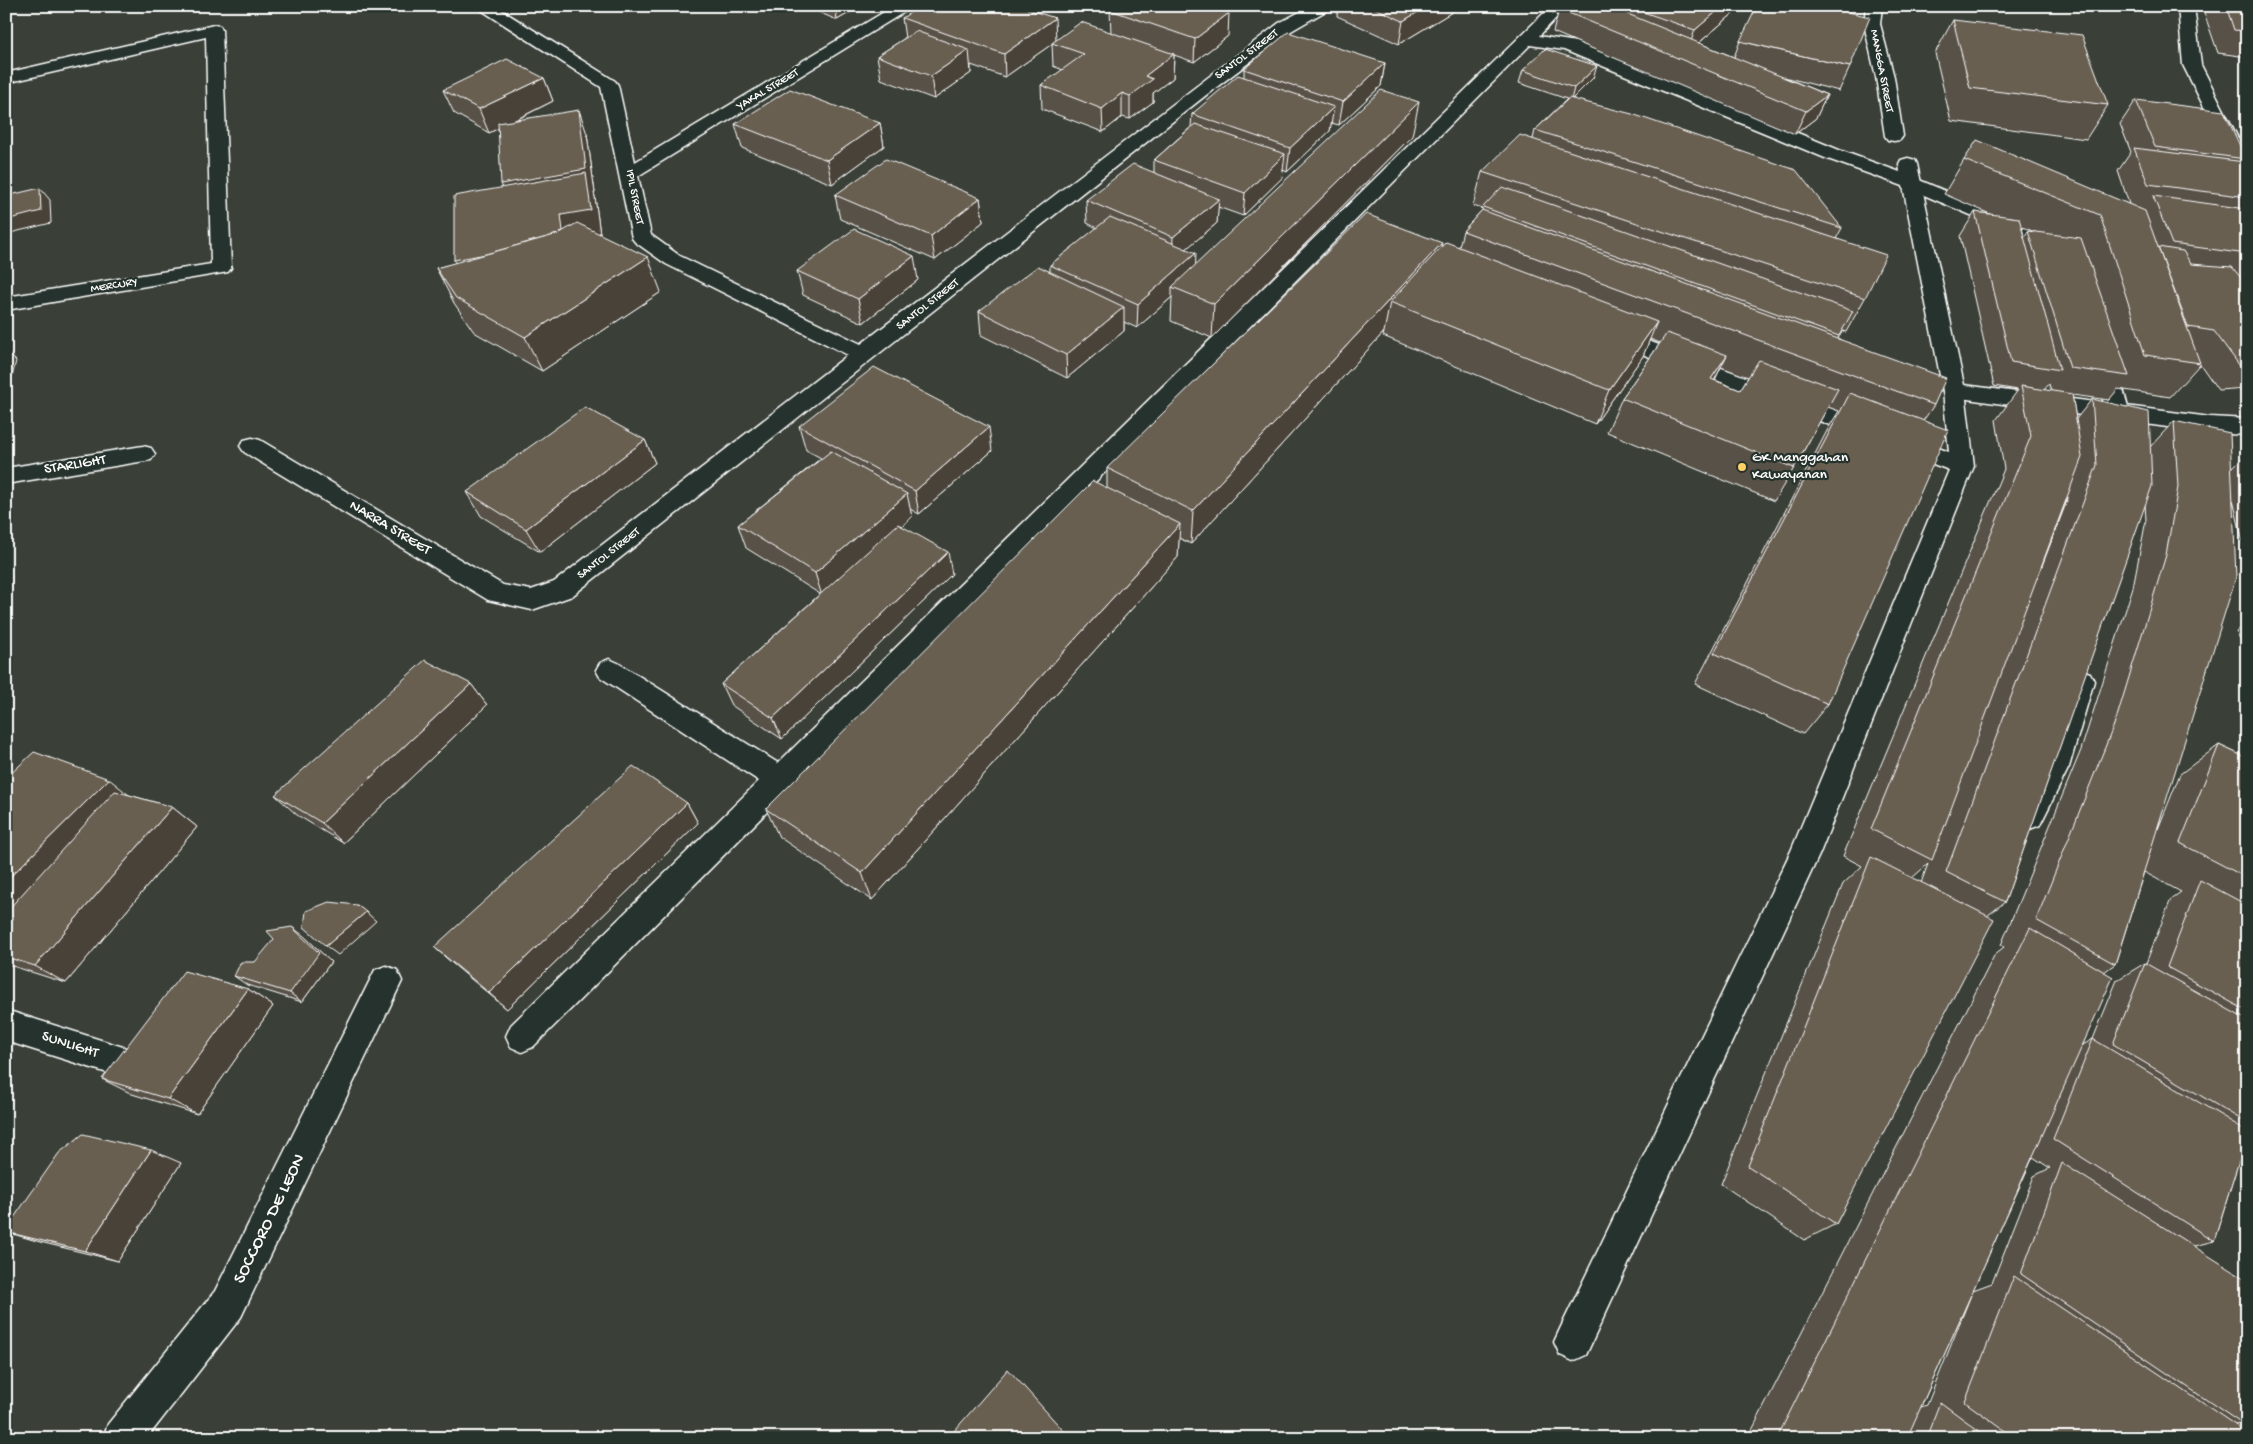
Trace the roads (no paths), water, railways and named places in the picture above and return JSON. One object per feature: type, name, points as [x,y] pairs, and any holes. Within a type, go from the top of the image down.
[{"type":"street","name":"IPIL STREET","points":[[483,6],[609,85],[642,238],[673,260],[865,355]]},
{"type":"street","name":"YAKAL STREET","points":[[629,173],[906,6]]},
{"type":"street","name":"SANTOL STREET","points":[[532,600],[563,589],[865,355],[1204,88],[1285,27],[1323,6]]},
{"type":"street","name":"MANGGA STREET","points":[[1874,6],[1872,24],[1885,76],[1894,136]]},
{"type":"street","points":[[2186,6],[2192,65],[2247,175]]},
{"type":"street","points":[[522,1036],[781,780],[1344,234],[1549,17]]},
{"type":"street","points":[[1854,20],[1872,24]]},
{"type":"street","name":"MERCURY","points":[[6,78],[214,30],[221,268],[6,304]]},
{"type":"street","points":[[1526,40],[1570,46],[1822,150],[1910,173],[2060,245],[2074,256],[2078,264]]},
{"type":"street","points":[[2228,136],[2247,140]]},
{"type":"street","points":[[1573,1342],[1805,853],[1962,466],[1954,391],[1910,173]]},
{"type":"street","points":[[1593,327],[1962,466]]},
{"type":"street","points":[[2098,339],[2130,460]]},
{"type":"street","points":[[1954,391],[2119,414],[2210,425],[2247,427]]},
{"type":"street","name":"NARRA STREET","points":[[252,446],[497,592],[532,600]]},
{"type":"street","name":"STARLIGHT","points":[[6,476],[143,454]]},
{"type":"street","points":[[2019,839],[2055,767],[2089,656]]},
{"type":"street","points":[[609,670],[781,780]]},
{"type":"street","name":"SOCCORO DE LEON","points":[[122,1438],[228,1304],[386,981]]},
{"type":"street","name":"SUNLIGHT","points":[[12,1033],[133,1065]]},
{"type":"place","name":"GK Manggahan Kawayanan","points":[[1742,467]]}]
